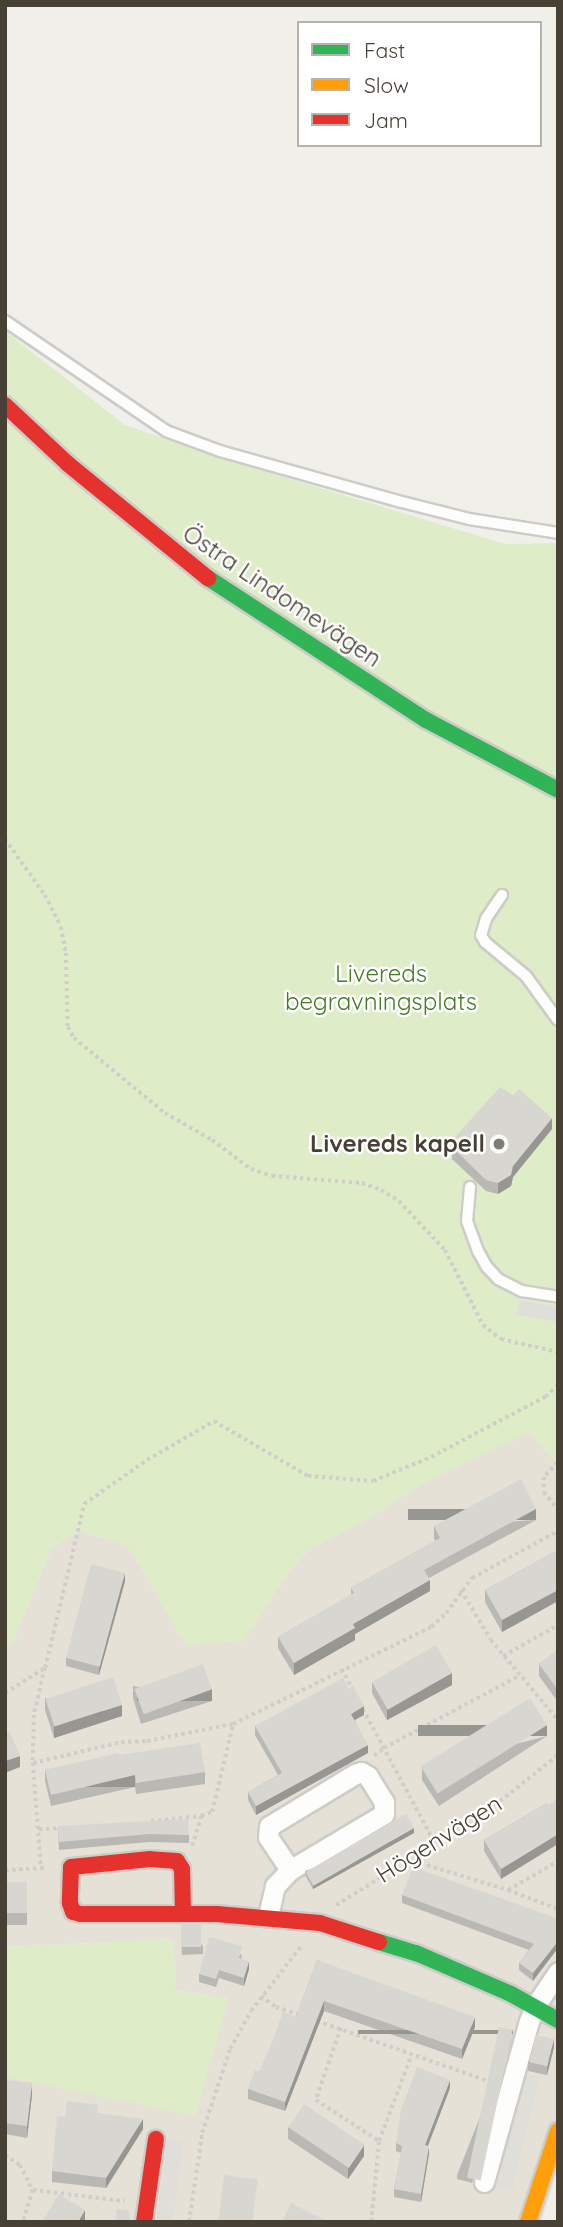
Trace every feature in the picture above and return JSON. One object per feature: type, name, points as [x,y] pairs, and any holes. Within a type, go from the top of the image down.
[{"type":"street","name":"Östra Lindomevägen","points":[[5,405],[68,464],[206,577],[426,720],[558,790]]},
{"type":"street","name":"Högenvägen","points":[[268,1916],[275,1886],[290,1870],[384,1814],[384,1802],[368,1776],[361,1772]]},
{"type":"street","points":[[290,1870],[268,1837],[269,1826],[361,1772]]},
{"type":"street","points":[[183,1913],[182,1869],[177,1861],[169,1858],[150,1859],[71,1867],[70,1903],[74,1912],[268,1916],[320,1923],[416,1952],[535,2006],[558,2020]]},
{"type":"street","points":[[484,2182],[535,2006],[558,1972]]},
{"type":"street","points":[[528,2222],[558,2131]]},
{"type":"street","points":[[144,2222],[156,2138]]},
{"type":"lane","points":[[5,321],[166,432],[220,452],[402,502],[469,519],[558,533]]},
{"type":"lane","points":[[502,895],[486,919],[481,935],[485,942],[526,976],[558,1020]]},
{"type":"lane","points":[[470,1186],[467,1221],[487,1268],[498,1279],[522,1291],[558,1297]]},
{"type":"path","points":[[5,839],[46,895],[61,927],[66,953],[68,1027],[74,1038],[165,1113],[212,1140],[251,1170],[272,1176],[362,1183],[399,1201],[445,1250],[483,1325],[501,1339],[558,1352]]},
{"type":"path","points":[[41,1868],[33,1762],[34,1716],[84,1504],[147,1460],[214,1421],[308,1476],[373,1481],[432,1457],[545,1397],[558,1385]]},
{"type":"path","points":[[558,1463],[544,1477],[544,1492],[558,1509]]},
{"type":"path","points":[[33,1762],[121,1742],[147,1741],[233,1724],[431,1627],[446,1613],[461,1589],[472,1578],[558,1531]]},
{"type":"path","points":[[461,1589],[503,1656],[558,1720]]},
{"type":"path","points":[[503,1656],[558,1625]]},
{"type":"path","points":[[5,1693],[45,1668]]},
{"type":"path","points":[[342,1669],[354,1692]]},
{"type":"path","points":[[361,1772],[384,1748],[519,1676]]},
{"type":"path","points":[[360,1703],[435,1843]]},
{"type":"path","points":[[142,1822],[201,1816],[212,1812],[233,1724]]},
{"type":"path","name":"Högenvägen","points":[[189,2222],[202,2133],[212,2100],[230,2049],[261,1996],[340,1902],[489,1810],[558,1755]]},
{"type":"path","points":[[177,1861],[188,1853],[201,1816]]},
{"type":"path","points":[[38,1829],[65,1828]]},
{"type":"path","points":[[407,1859],[508,1890],[558,1909]]},
{"type":"path","points":[[508,1890],[558,1861]]},
{"type":"path","points":[[5,1870],[71,1867]]},
{"type":"path","points":[[261,1996],[276,2007],[302,2015]]},
{"type":"path","points":[[315,2020],[511,2089]]},
{"type":"path","points":[[341,2028],[315,2095],[316,2100],[379,2141]]},
{"type":"path","points":[[371,2222],[379,2141],[411,2056]]},
{"type":"path","points":[[5,2155],[20,2165],[33,2190],[23,2222]]},
{"type":"path","points":[[33,2190],[147,2204]]},
{"type":"shaded area","points":[[520,1301],[558,1306],[558,1322],[516,1315]]},
{"type":"shaded area","points":[[529,1432],[558,1465],[558,2169],[541,2222],[5,2222],[5,2071],[228,1998],[175,1990],[174,1939],[5,1947],[5,1651],[14,1639],[52,1547],[80,1531],[128,1546],[186,1645],[291,1569],[310,1549],[365,1521],[422,1484]]},
{"type":"shaded area","points":[[525,2073],[541,2077],[512,2191],[496,2187]]},
{"type":"shaded area","points":[[166,2139],[183,2141],[173,2222],[156,2222]]},
{"type":"green space","name":"Livereds begravningsplats","points":[[5,331],[125,425],[224,459],[505,544],[558,543],[558,1465],[529,1433],[422,1484],[365,1521],[310,1549],[291,1569],[244,1641],[186,1645],[128,1546],[80,1531],[52,1547],[14,1639],[5,1651]]},
{"type":"green space","points":[[174,1939],[175,1990],[229,1998],[195,2116],[5,2077],[5,1947]]},
{"type":"building","name":"Livereds kapell","points":[[500,1087],[513,1095],[519,1089],[552,1118],[513,1166],[511,1175],[498,1183],[486,1180],[452,1147],[456,1136]]},
{"type":"building","points":[[521,1479],[536,1509],[424,1570],[430,1580],[353,1624],[355,1628],[294,1663],[278,1637],[354,1593],[351,1588],[440,1538],[434,1526]]},
{"type":"building","points":[[558,1550],[558,1590],[502,1620],[485,1590]]},
{"type":"building","points":[[91,1564],[125,1573],[100,1667],[66,1658]]},
{"type":"building","points":[[436,1645],[452,1673],[388,1710],[372,1682]]},
{"type":"building","points":[[558,1650],[558,1690],[539,1664]]},
{"type":"building","points":[[203,1664],[212,1689],[144,1714],[134,1689]]},
{"type":"building","points":[[113,1677],[122,1705],[54,1727],[45,1699]]},
{"type":"building","points":[[343,1678],[349,1689],[353,1686],[364,1706],[351,1714],[368,1745],[256,1806],[248,1792],[282,1773],[255,1726]]},
{"type":"building","points":[[530,1698],[547,1725],[438,1793],[421,1766]]},
{"type":"building","points":[[10,1732],[20,1756],[5,1761],[5,1733]]},
{"type":"building","points":[[200,1743],[205,1772],[136,1783],[135,1775],[51,1795],[45,1770],[118,1753],[119,1755]]},
{"type":"building","points":[[558,1797],[558,1834],[501,1869],[484,1840],[547,1803],[549,1805]]},
{"type":"building","points":[[406,1814],[414,1828],[314,1886],[306,1872]]},
{"type":"building","points":[[188,1819],[189,1835],[149,1834],[59,1842],[58,1826]]},
{"type":"building","points":[[413,1867],[556,1918],[558,1915],[558,1941],[533,1973],[519,1963],[534,1944],[402,1895]]},
{"type":"building","points":[[5,1882],[27,1882],[27,1913],[5,1913]]},
{"type":"building","points":[[181,1923],[201,1923],[201,1947],[181,1947]]},
{"type":"building","points":[[209,1937],[242,1946],[239,1958],[249,1961],[244,1978],[219,1970],[216,1979],[199,1974]]},
{"type":"building","points":[[317,1960],[475,2017],[462,2049],[324,2001],[285,2102],[248,2089],[255,2070],[259,2072],[283,2012],[296,2017]]},
{"type":"building","points":[[499,2027],[513,2030],[481,2181],[467,2178]]},
{"type":"building","points":[[536,2035],[554,2039],[547,2066],[530,2062]]},
{"type":"building","points":[[417,2067],[450,2080],[425,2145],[429,2146],[421,2194],[394,2189],[402,2146],[396,2143],[401,2110]]},
{"type":"building","points":[[5,2080],[32,2083],[27,2126],[5,2123]]},
{"type":"building","points":[[67,2101],[98,2105],[97,2113],[143,2119],[106,2178],[52,2171],[57,2116],[65,2117]]},
{"type":"building","points":[[304,2104],[365,2145],[349,2168],[288,2127]]},
{"type":"building","points":[[224,2175],[258,2179],[252,2222],[218,2222]]},
{"type":"building","points":[[59,2194],[85,2210],[78,2222],[42,2222]]},
{"type":"building","points":[[291,2203],[329,2222],[282,2222]]},
{"type":"building","points":[[117,2209],[128,2210],[130,2222],[115,2222]]},
{"type":"traffic: fast","points":[[208,578],[426,720],[558,790]]},
{"type":"traffic: fast","points":[[379,1942],[416,1953],[511,1994],[558,2020]]},
{"type":"traffic: slow","points":[[528,2222],[558,2131]]},
{"type":"traffic: jam","points":[[5,405],[68,464],[208,578]]},
{"type":"traffic: jam","points":[[183,1913],[182,1869],[177,1861],[150,1859],[71,1867],[70,1903],[73,1912],[81,1914],[217,1914],[320,1923],[379,1942]]},
{"type":"traffic: jam","points":[[144,2222],[156,2139]]},
{"type":"place","name":"Livereds kapell","points":[[499,1144]]}]
